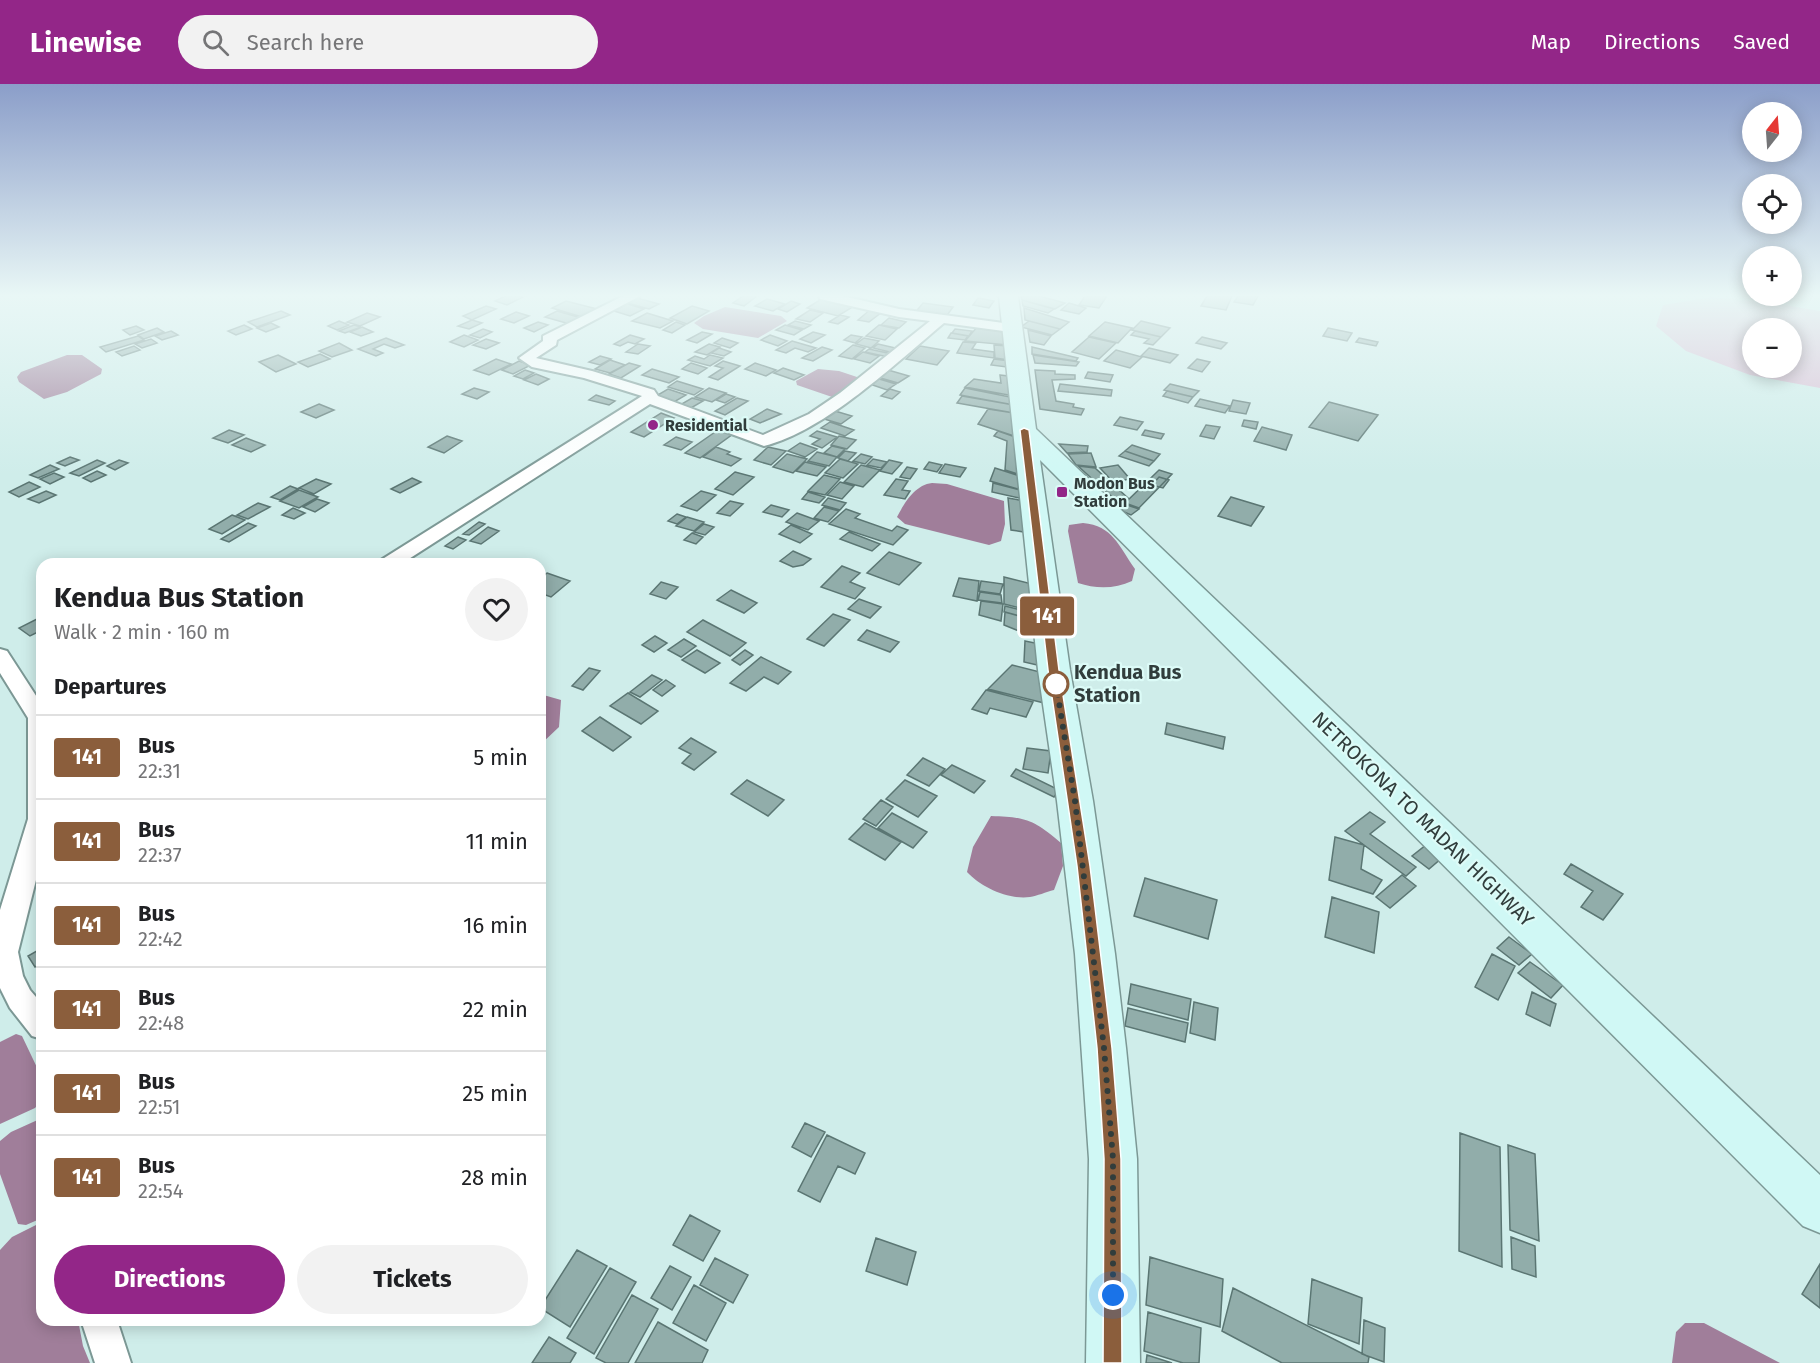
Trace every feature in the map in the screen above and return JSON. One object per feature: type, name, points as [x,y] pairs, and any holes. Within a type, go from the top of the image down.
[{"type":"main road","points":[[1015,356],[1054,670],[1075,801],[1104,1048],[1113,1159],[1113,1363]]},
{"type":"main road","name":"NETROKONA TO MADAN HIGHWAY","points":[[1024,430],[1820,1209]]},
{"type":"street","points":[[530,356],[526,358],[537,364],[587,374],[635,388],[649,393],[650,398]]},
{"type":"street","points":[[650,398],[764,441],[815,417],[895,356]]},
{"type":"street","points":[[397,558],[650,398]]},
{"type":"street","points":[[0,656],[36,711]]},
{"type":"street","points":[[36,833],[12,915],[4,952],[9,978],[20,999],[36,1019]]},
{"type":"street","points":[[101,1326],[112,1363]]},
{"type":"shaded area","points":[[65,356],[83,356],[102,369],[101,374],[67,392],[44,399],[19,382],[17,377],[21,372]]},
{"type":"shaded area","points":[[1698,356],[1742,356],[1742,372]]},
{"type":"shaded area","points":[[1802,356],[1820,356],[1820,388],[1766,378],[1802,378]]},
{"type":"shaded area","points":[[818,369],[839,371],[860,378],[835,398],[797,385],[796,381]]},
{"type":"shaded area","points":[[932,483],[947,484],[1004,501],[1005,524],[1001,541],[989,545],[905,524],[897,517],[907,500],[920,487]]},
{"type":"shaded area","points":[[1083,523],[1101,528],[1114,538],[1135,569],[1132,581],[1119,586],[1105,587],[1078,583],[1068,531],[1069,525]]},
{"type":"shaded area","points":[[546,696],[561,700],[559,727],[546,739]]},
{"type":"shaded area","points":[[991,816],[1013,817],[1029,821],[1044,829],[1061,843],[1063,866],[1054,890],[1030,897],[1013,896],[987,887],[967,872],[973,847]]},
{"type":"shaded area","points":[[16,1034],[22,1036],[36,1065],[36,1107],[0,1124],[0,1042]]},
{"type":"shaded area","points":[[36,1121],[36,1221],[26,1225],[18,1224],[0,1174],[0,1141],[11,1132]]},
{"type":"shaded area","points":[[36,1225],[36,1326],[79,1326],[83,1346],[90,1363],[0,1363],[0,1250],[12,1237]]},
{"type":"shaded area","points":[[1685,1323],[1704,1323],[1780,1363],[1672,1363],[1676,1332]]},
{"type":"building","points":[[279,356],[296,364],[276,372],[259,362]]},
{"type":"building","points":[[315,356],[330,359],[308,367],[298,362]]},
{"type":"building","points":[[600,356],[611,359],[600,365],[589,362]]},
{"type":"building","points":[[695,356],[704,359],[709,356],[723,358],[710,366],[688,360]]},
{"type":"building","points":[[806,356],[822,356],[813,361],[802,358]]},
{"type":"building","points":[[839,356],[856,356],[852,359]]},
{"type":"building","points":[[858,356],[879,356],[870,363],[854,359]]},
{"type":"building","points":[[910,356],[945,356],[937,365],[906,359]]},
{"type":"building","points":[[995,356],[1009,356],[1009,360],[995,358]]},
{"type":"building","points":[[1033,356],[1079,362],[1076,366],[1035,363]]},
{"type":"building","points":[[1043,356],[1068,356],[1078,358],[1076,361]]},
{"type":"building","points":[[1086,356],[1103,356],[1099,359]]},
{"type":"building","points":[[1110,356],[1142,357],[1130,368],[1104,361]]},
{"type":"building","points":[[1141,356],[1177,356],[1170,363]]},
{"type":"building","points":[[496,359],[511,364],[489,375],[474,370]]},
{"type":"building","points":[[994,359],[1010,361],[1007,367],[991,365]]},
{"type":"building","points":[[1197,359],[1210,362],[1202,372],[1188,368]]},
{"type":"building","points":[[610,360],[625,365],[610,373],[595,369]]},
{"type":"building","points":[[519,361],[531,365],[513,374],[502,370]]},
{"type":"building","points":[[723,361],[740,366],[718,380],[709,377],[723,368],[715,366]]},
{"type":"building","points":[[629,363],[640,366],[621,378],[609,374]]},
{"type":"building","points":[[691,363],[707,368],[698,374],[682,369]]},
{"type":"building","points":[[755,363],[776,370],[766,376],[745,369]]},
{"type":"building","points":[[783,368],[804,375],[794,380],[774,373]]},
{"type":"building","points":[[652,369],[679,377],[669,383],[642,375]]},
{"type":"building","points":[[525,370],[534,373],[523,379],[514,376]]},
{"type":"building","points":[[888,370],[909,376],[898,383],[877,377]]},
{"type":"building","points":[[1035,370],[1075,375],[1075,379],[1052,380],[1056,401],[1074,404],[1073,407],[1084,409],[1081,415],[1040,409]]},
{"type":"building","points":[[1088,372],[1113,375],[1110,382],[1085,378]]},
{"type":"building","points":[[536,374],[549,379],[538,385],[524,380]]},
{"type":"building","points":[[1000,375],[1017,377],[1019,397],[965,387],[974,379],[1001,383]]},
{"type":"building","points":[[876,378],[896,384],[887,390],[867,383]]},
{"type":"building","points":[[677,381],[703,389],[694,395],[668,387]]},
{"type":"building","points":[[1060,384],[1112,390],[1111,396],[1058,391]]},
{"type":"building","points":[[1170,384],[1199,391],[1193,397],[1164,390]]},
{"type":"building","points":[[474,388],[489,392],[477,399],[462,394]]},
{"type":"building","points":[[709,388],[726,393],[712,402],[695,397]]},
{"type":"building","points":[[965,388],[1015,398],[1014,405],[960,395]]},
{"type":"building","points":[[668,389],[686,395],[674,402],[656,396]]},
{"type":"building","points":[[890,389],[900,392],[892,399],[881,396]]},
{"type":"building","points":[[1167,391],[1193,397],[1188,403],[1163,396]]},
{"type":"building","points":[[726,394],[735,397],[725,403],[716,400]]},
{"type":"building","points":[[596,395],[615,401],[609,405],[589,400]]},
{"type":"building","points":[[962,396],[1014,405],[1014,413],[957,403]]},
{"type":"building","points":[[692,398],[703,401],[691,408],[680,405]]},
{"type":"building","points":[[737,398],[748,401],[725,415],[715,411]]},
{"type":"building","points":[[1200,399],[1230,406],[1225,413],[1195,406]]},
{"type":"building","points":[[1233,400],[1250,403],[1246,414],[1229,411]]},
{"type":"building","points":[[1329,402],[1378,415],[1358,441],[1309,427]]},
{"type":"building","points":[[319,404],[334,410],[316,418],[301,412]]},
{"type":"building","points":[[767,409],[781,414],[760,423],[750,419]]},
{"type":"building","points":[[988,409],[1014,413],[1020,438],[978,424]]},
{"type":"building","points":[[835,411],[852,416],[841,424],[824,419]]},
{"type":"building","name":"Residential","points":[[661,413],[674,418],[644,437],[631,432]]},
{"type":"building","points":[[1120,417],[1143,422],[1137,430],[1114,425]]},
{"type":"building","points":[[1244,420],[1258,422],[1256,429],[1242,426]]},
{"type":"building","points":[[830,422],[854,430],[845,436],[821,428]]},
{"type":"building","points":[[1206,425],[1220,427],[1214,439],[1200,436]]},
{"type":"building","points":[[1262,427],[1292,435],[1286,450],[1254,441]]},
{"type":"building","points":[[229,430],[244,435],[228,443],[213,438]]},
{"type":"building","points":[[718,430],[733,434],[700,458],[685,453]]},
{"type":"building","points":[[1145,430],[1164,434],[1161,439],[1142,435]]},
{"type":"building","points":[[817,431],[837,437],[822,448],[812,444],[820,439],[810,436]]},
{"type":"building","points":[[998,431],[1021,439],[1021,475],[1005,470],[1007,441],[994,436]]},
{"type":"building","points":[[447,436],[462,441],[444,453],[428,447]]},
{"type":"building","points":[[839,436],[856,440],[847,449],[831,445]]},
{"type":"building","points":[[676,437],[692,442],[681,450],[664,445]]},
{"type":"building","points":[[246,438],[265,445],[251,452],[232,445]]},
{"type":"building","points":[[800,443],[817,449],[805,457],[788,451]]},
{"type":"building","points":[[1059,444],[1088,446],[1087,452],[1067,453]]},
{"type":"building","points":[[1132,445],[1160,454],[1154,461],[1125,451]]},
{"type":"building","points":[[832,446],[845,449],[837,457],[824,453]]},
{"type":"building","points":[[716,447],[741,459],[731,466],[703,457]]},
{"type":"building","points":[[768,447],[786,451],[771,465],[754,460]]},
{"type":"building","points":[[845,451],[856,453],[848,461],[838,458]]},
{"type":"building","points":[[1125,451],[1154,461],[1149,466],[1119,456]]},
{"type":"building","points":[[817,452],[837,457],[829,466],[808,461]]},
{"type":"building","points":[[1091,453],[1096,467],[1076,465],[1068,454]]},
{"type":"building","points":[[787,454],[807,459],[793,473],[773,467]]},
{"type":"building","points":[[861,454],[872,457],[865,464],[853,461]]},
{"type":"building","points":[[70,457],[79,460],[65,466],[57,463]]},
{"type":"building","points":[[840,459],[858,464],[843,478],[825,473]]},
{"type":"building","points":[[873,459],[887,462],[881,468],[867,465]]},
{"type":"building","points":[[97,460],[105,463],[79,476],[70,473]]},
{"type":"building","points":[[119,460],[128,463],[115,470],[107,466]]},
{"type":"building","points":[[889,460],[902,463],[892,474],[880,471]]},
{"type":"building","points":[[805,462],[826,467],[817,476],[796,471]]},
{"type":"building","points":[[929,462],[942,465],[937,472],[924,469]]},
{"type":"building","points":[[945,464],[966,468],[960,477],[939,473]]},
{"type":"building","points":[[50,465],[59,469],[38,478],[30,475]]},
{"type":"building","points":[[861,465],[880,470],[863,487],[844,482]]},
{"type":"building","points":[[1118,465],[1130,479],[1113,482],[1100,468]]},
{"type":"building","points":[[1078,466],[1095,468],[1129,499],[1121,505]]},
{"type":"building","points":[[907,467],[917,469],[910,479],[900,477]]},
{"type":"building","points":[[995,468],[1023,477],[1018,489],[990,481]]},
{"type":"building","points":[[1159,470],[1172,474],[1139,508],[1125,503]]},
{"type":"building","points":[[97,471],[106,475],[91,482],[83,478]]},
{"type":"building","points":[[735,472],[754,477],[733,495],[715,489]]},
{"type":"building","points":[[54,473],[64,477],[50,484],[40,479]]},
{"type":"building","points":[[824,475],[840,479],[825,495],[808,491]]},
{"type":"building","points":[[1159,477],[1169,480],[1163,488],[1152,485]]},
{"type":"building","points":[[412,478],[421,482],[400,493],[391,489]]},
{"type":"building","points":[[316,479],[331,484],[314,494],[299,488]]},
{"type":"building","points":[[896,479],[908,481],[902,490],[910,491],[905,499],[884,495]]},
{"type":"building","points":[[29,482],[40,487],[19,497],[9,492]]},
{"type":"building","points":[[840,482],[854,486],[842,499],[827,495]]},
{"type":"building","points":[[993,483],[1024,491],[1024,499],[992,492]]},
{"type":"building","points":[[290,486],[298,489],[280,500],[271,497]]},
{"type":"building","points":[[299,490],[318,497],[299,508],[280,501]]},
{"type":"building","points":[[46,491],[56,495],[39,503],[28,499]]},
{"type":"building","points":[[701,491],[716,495],[697,511],[681,506]]},
{"type":"building","points":[[808,492],[825,497],[819,503],[802,499]]},
{"type":"building","points":[[1231,497],[1264,507],[1251,526],[1218,516]]},
{"type":"building","points":[[828,498],[846,503],[840,510],[822,505]]},
{"type":"building","points":[[1008,498],[1025,501],[1030,533],[1011,530]]},
{"type":"building","points":[[317,499],[329,503],[315,512],[303,507]]},
{"type":"building","points":[[730,501],[743,504],[730,516],[717,513]]},
{"type":"building","points":[[258,503],[270,507],[248,519],[237,515]]},
{"type":"building","points":[[1124,504],[1139,509],[1131,515],[1117,509]]},
{"type":"building","points":[[771,505],[789,510],[782,517],[763,512]]},
{"type":"building","points":[[824,507],[839,511],[828,522],[814,518]]},
{"type":"building","points":[[293,508],[305,513],[294,519],[282,515]]},
{"type":"building","points":[[846,509],[860,514],[855,518],[892,531],[897,526],[908,530],[893,545],[829,524]]},
{"type":"building","points":[[797,513],[819,521],[808,530],[786,522]]},
{"type":"building","points":[[677,514],[686,517],[677,524],[668,521]]},
{"type":"building","points":[[232,515],[245,520],[222,534],[209,529]]},
{"type":"building","points":[[687,517],[704,522],[694,531],[676,526]]},
{"type":"building","points":[[479,522],[485,524],[469,535],[463,534]]},
{"type":"building","points":[[248,523],[256,526],[229,542],[221,539]]},
{"type":"building","points":[[704,524],[714,527],[705,535],[694,532]]},
{"type":"building","points":[[791,525],[812,534],[800,543],[779,534]]},
{"type":"building","points":[[488,527],[499,531],[481,544],[470,541]]},
{"type":"building","points":[[849,532],[880,544],[872,551],[840,539]]},
{"type":"building","points":[[692,533],[703,537],[696,544],[684,540]]},
{"type":"building","points":[[458,537],[466,540],[453,549],[445,546]]},
{"type":"building","points":[[793,551],[811,559],[803,565],[793,567],[780,561]]},
{"type":"building","points":[[889,552],[921,563],[899,585],[867,573]]},
{"type":"building","points":[[842,566],[860,573],[850,582],[865,588],[855,599],[821,587]]},
{"type":"building","points":[[546,574],[570,581],[551,597],[546,595]]},
{"type":"building","points":[[1004,577],[1040,586],[1041,613],[1004,604]]},
{"type":"building","points":[[959,578],[979,581],[977,601],[953,596]]},
{"type":"building","points":[[981,581],[1003,584],[1000,594],[979,591]]},
{"type":"building","points":[[661,582],[678,587],[666,599],[650,594]]},
{"type":"building","points":[[731,590],[757,603],[744,613],[717,600]]},
{"type":"building","points":[[980,592],[1001,595],[1002,603],[978,600]]},
{"type":"building","points":[[859,599],[881,607],[870,618],[848,609]]},
{"type":"building","points":[[981,601],[1003,604],[1001,621],[979,615]]},
{"type":"building","points":[[1005,606],[1042,615],[1041,621],[1004,612]]},
{"type":"building","points":[[1005,612],[1041,622],[1039,639],[1004,625]]},
{"type":"building","points":[[833,614],[850,620],[824,646],[807,639]]},
{"type":"building","points":[[36,620],[36,633],[30,636],[19,628]]},
{"type":"building","points":[[703,620],[746,643],[730,656],[687,632]]},
{"type":"building","points":[[867,630],[899,642],[890,652],[858,640]]},
{"type":"building","points":[[655,636],[667,643],[654,652],[642,645]]},
{"type":"building","points":[[684,639],[696,646],[681,657],[668,650]]},
{"type":"building","points":[[1025,641],[1045,645],[1046,667],[1024,662]]},
{"type":"building","points":[[697,650],[720,663],[705,673],[682,660]]},
{"type":"building","points":[[745,650],[753,655],[740,665],[732,660]]},
{"type":"building","points":[[761,657],[791,672],[778,684],[764,677],[746,691],[730,683]]},
{"type":"building","points":[[1012,665],[1048,674],[1052,705],[988,689]]},
{"type":"building","points":[[589,668],[600,671],[583,690],[572,686]]},
{"type":"building","points":[[652,675],[662,680],[640,697],[630,692]]},
{"type":"building","points":[[666,680],[675,686],[662,696],[653,690]]},
{"type":"building","points":[[986,690],[1033,702],[1026,717],[990,708],[987,714],[972,709]]},
{"type":"building","points":[[628,693],[658,711],[641,724],[610,706]]},
{"type":"building","points":[[600,717],[631,737],[613,751],[582,731]]},
{"type":"building","points":[[1167,723],[1225,737],[1223,749],[1165,734]]},
{"type":"building","points":[[691,738],[716,752],[694,770],[682,763],[691,754],[679,748]]},
{"type":"building","points":[[1027,748],[1051,751],[1048,773],[1023,769]]},
{"type":"building","points":[[923,758],[945,769],[929,786],[907,775]]},
{"type":"building","points":[[952,765],[985,781],[974,793],[941,775]]},
{"type":"building","points":[[1016,769],[1059,790],[1054,797],[1011,776]]},
{"type":"building","points":[[747,780],[784,800],[768,816],[731,794]]},
{"type":"building","points":[[905,780],[937,796],[918,817],[886,799]]},
{"type":"building","points":[[881,800],[893,807],[876,826],[863,819]]},
{"type":"building","points":[[1370,812],[1385,822],[1370,834],[1416,867],[1406,876],[1345,831]]},
{"type":"building","points":[[892,813],[927,832],[913,848],[878,828]]},
{"type":"building","points":[[865,823],[901,842],[885,860],[849,839]]},
{"type":"building","points":[[1335,837],[1364,845],[1361,869],[1382,880],[1373,894],[1329,880]]},
{"type":"building","points":[[1426,845],[1443,857],[1429,869],[1412,856]]},
{"type":"building","points":[[1571,864],[1623,894],[1603,920],[1581,907],[1593,891],[1564,874]]},
{"type":"building","points":[[1402,875],[1416,886],[1390,908],[1376,897]]},
{"type":"building","points":[[1145,878],[1217,900],[1208,939],[1134,916]]},
{"type":"building","points":[[1332,897],[1379,912],[1374,953],[1325,937]]},
{"type":"building","points":[[1509,937],[1532,954],[1519,965],[1497,948]]},
{"type":"building","points":[[36,951],[36,966],[35,967],[28,956]]},
{"type":"building","points":[[1492,954],[1515,966],[1498,1000],[1475,987]]},
{"type":"building","points":[[1530,962],[1563,985],[1551,998],[1518,973]]},
{"type":"building","points":[[1131,984],[1191,999],[1188,1020],[1128,1004]]},
{"type":"building","points":[[1532,992],[1556,1004],[1550,1026],[1526,1014]]},
{"type":"building","points":[[1194,1002],[1218,1008],[1215,1040],[1190,1033]]},
{"type":"building","points":[[1128,1008],[1188,1023],[1185,1042],[1125,1026]]},
{"type":"building","points":[[805,1123],[825,1132],[811,1157],[792,1147]]},
{"type":"building","points":[[1460,1133],[1500,1147],[1502,1267],[1459,1251]]},
{"type":"building","points":[[827,1135],[865,1153],[855,1174],[838,1166],[820,1202],[798,1191]]},
{"type":"building","points":[[1508,1145],[1535,1154],[1539,1241],[1510,1230]]},
{"type":"building","points":[[690,1215],[720,1231],[703,1261],[673,1245]]},
{"type":"building","points":[[1511,1237],[1535,1246],[1536,1277],[1512,1269]]},
{"type":"building","points":[[876,1238],[916,1252],[907,1285],[866,1271]]},
{"type":"building","points":[[577,1250],[607,1266],[570,1327],[546,1312],[546,1299]]},
{"type":"building","points":[[1150,1257],[1223,1279],[1220,1327],[1146,1305]]},
{"type":"building","points":[[715,1258],[748,1275],[733,1303],[700,1285]]},
{"type":"building","points":[[1820,1264],[1820,1308],[1802,1294]]},
{"type":"building","points":[[670,1266],[691,1277],[672,1310],[651,1298]]},
{"type":"building","points":[[610,1268],[636,1282],[594,1354],[567,1338]]},
{"type":"building","points":[[1312,1279],[1362,1298],[1359,1344],[1308,1324]]},
{"type":"building","points":[[694,1285],[726,1303],[706,1341],[673,1323]]},
{"type":"building","points":[[1233,1288],[1369,1357],[1368,1363],[1282,1363],[1222,1331]]},
{"type":"building","points":[[632,1295],[658,1309],[628,1363],[606,1363],[596,1358]]},
{"type":"building","points":[[1148,1312],[1201,1328],[1199,1363],[1183,1363],[1144,1351]]},
{"type":"building","points":[[1364,1320],[1385,1328],[1384,1362],[1362,1354]]},
{"type":"building","points":[[658,1322],[708,1350],[702,1363],[635,1363]]},
{"type":"building","points":[[549,1337],[576,1353],[570,1363],[532,1363]]},
{"type":"building","points":[[1147,1355],[1172,1363],[1146,1363]]},
{"type":"bus line","name":"141","points":[[1024,430],[1054,670],[1075,801],[1095,954],[1104,1048],[1113,1159],[1113,1363]]},
{"type":"place","name":"Residential","points":[[653,425]]},
{"type":"place","name":"Modon Bus Station","points":[[1062,492]]},
{"type":"place","name":"Kendua Bus Station","points":[[1056,684]]},
{"type":"route","points":[[1056,684],[1075,801],[1095,954],[1104,1048],[1113,1159],[1113,1295]]}]
